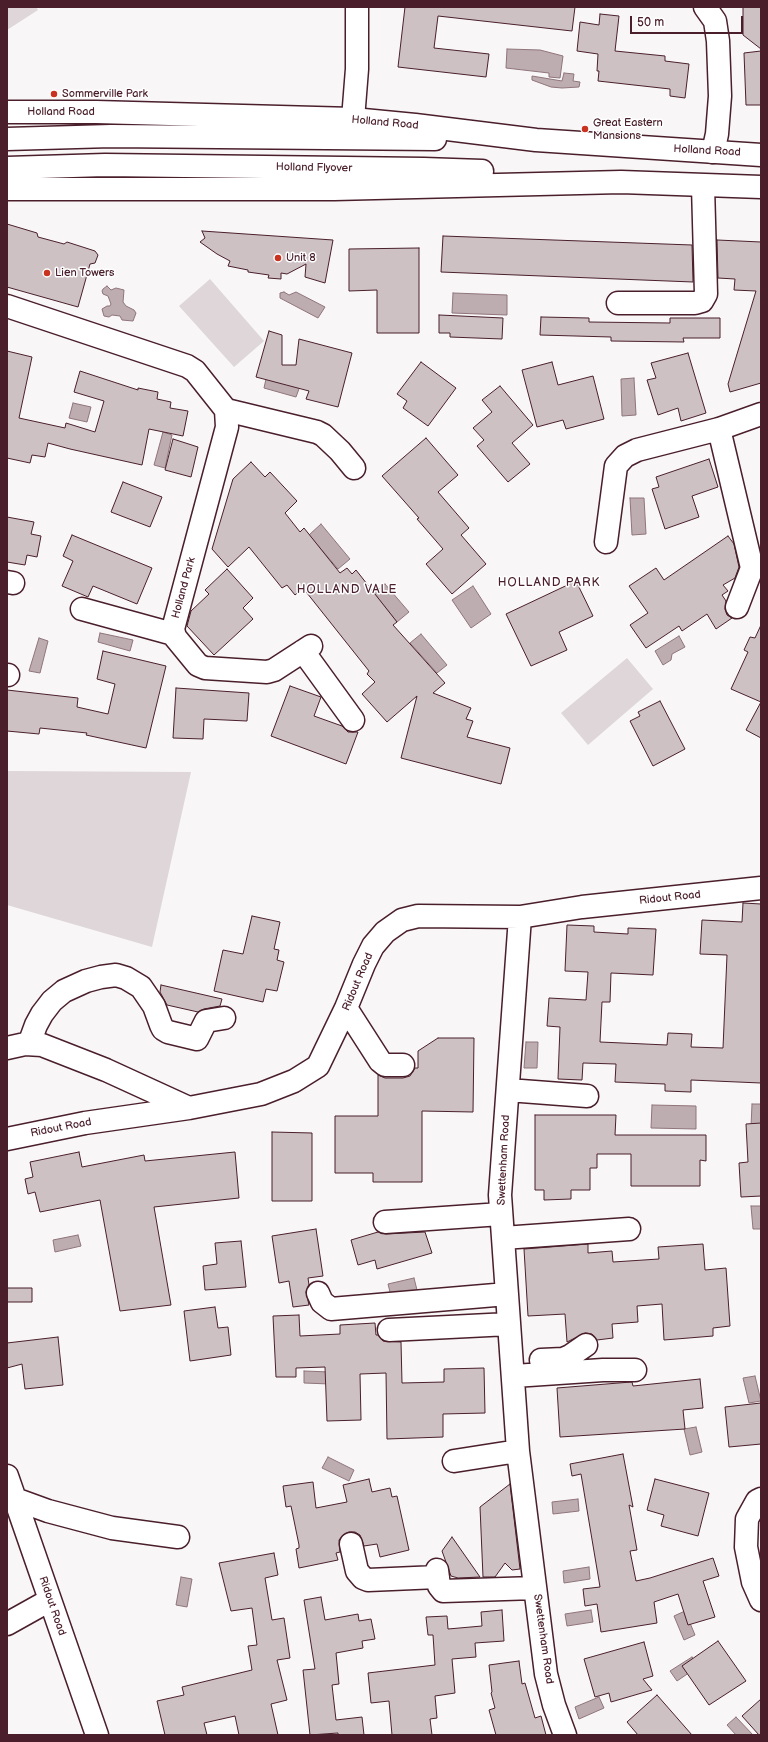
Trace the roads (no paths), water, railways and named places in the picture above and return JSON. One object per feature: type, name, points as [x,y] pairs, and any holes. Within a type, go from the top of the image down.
[{"type":"street","points":[[353,120],[357,69],[357,7]]},
{"type":"street","points":[[705,7],[715,21],[718,47],[720,96],[717,134],[713,152]]},
{"type":"street","name":"Holland Road","points":[[7,112],[96,112],[353,120],[415,125],[536,140],[761,154]]},
{"type":"street","points":[[7,139],[111,136],[536,140]]},
{"type":"street","name":"Holland Flyover","points":[[7,168],[105,165],[424,169],[504,172],[621,182]]},
{"type":"street","points":[[7,189],[334,189],[621,182],[761,187]]},
{"type":"street","points":[[618,303],[695,303],[702,301],[706,294],[703,186]]},
{"type":"street","points":[[7,306],[187,366],[195,371],[226,410],[310,429],[323,435],[340,451],[354,468]]},
{"type":"street","name":"Holland Park","points":[[226,410],[228,418],[227,427],[173,629],[173,634],[198,665],[205,668],[267,672],[274,670],[307,648],[353,720]]},
{"type":"street","points":[[606,542],[616,466],[625,456],[637,450],[719,429],[761,414]]},
{"type":"street","points":[[719,429],[752,568],[737,607]]},
{"type":"street","points":[[82,609],[173,634]]},
{"type":"street","name":"Ridout Road","points":[[7,1139],[85,1123],[189,1108],[261,1094],[294,1081],[318,1066],[346,1008],[373,946],[385,932],[402,920],[418,916],[520,917],[582,907],[761,888]]},
{"type":"street","name":"Swettenham Road","points":[[520,917],[500,1194],[501,1214],[518,1451],[546,1674],[554,1705],[565,1735]]},
{"type":"street","points":[[29,1044],[36,1025],[52,1001],[64,991],[101,976],[116,975],[126,978],[141,987],[154,1006],[161,1026],[168,1032],[197,1039],[206,1021],[209,1019],[224,1018]]},
{"type":"street","points":[[346,1008],[380,1061],[385,1065],[403,1065]]},
{"type":"street","points":[[7,1048],[29,1044],[42,1044],[106,1070],[189,1108]]},
{"type":"street","points":[[508,1090],[587,1096]]},
{"type":"street","points":[[385,1222],[501,1214]]},
{"type":"street","points":[[503,1238],[629,1229]]},
{"type":"street","points":[[318,1293],[322,1302],[331,1309],[508,1309]]},
{"type":"street","points":[[330,1319],[508,1309]]},
{"type":"street","points":[[389,1330],[508,1309]]},
{"type":"street","points":[[513,1369],[563,1359],[586,1346]]},
{"type":"street","points":[[513,1369],[635,1370]]},
{"type":"street","points":[[454,1461],[518,1451]]},
{"type":"street","name":"Ridout Road","points":[[7,1476],[12,1501],[50,1600],[97,1735]]},
{"type":"street","points":[[761,1498],[747,1519],[746,1547],[753,1582],[761,1600]]},
{"type":"street","points":[[12,1501],[112,1528],[178,1537]]},
{"type":"street","name":"Swettenham Road","points":[[351,1544],[357,1571],[368,1580],[438,1574],[439,1586],[443,1591],[535,1588]]},
{"type":"street","points":[[7,1624],[50,1600]]},
{"type":"place","name":"Sommerville Park","points":[[54,94]]},
{"type":"place","name":"Great Eastern Mansions","points":[[585,129]]},
{"type":"place","name":"Unit 8","points":[[278,258]]},
{"type":"place","name":"Lien Towers","points":[[47,273]]},
{"type":"district","name":"HOLLAND PARK","points":[[549,583]]},
{"type":"district","name":"HOLLAND VALE","points":[[347,590]]}]
